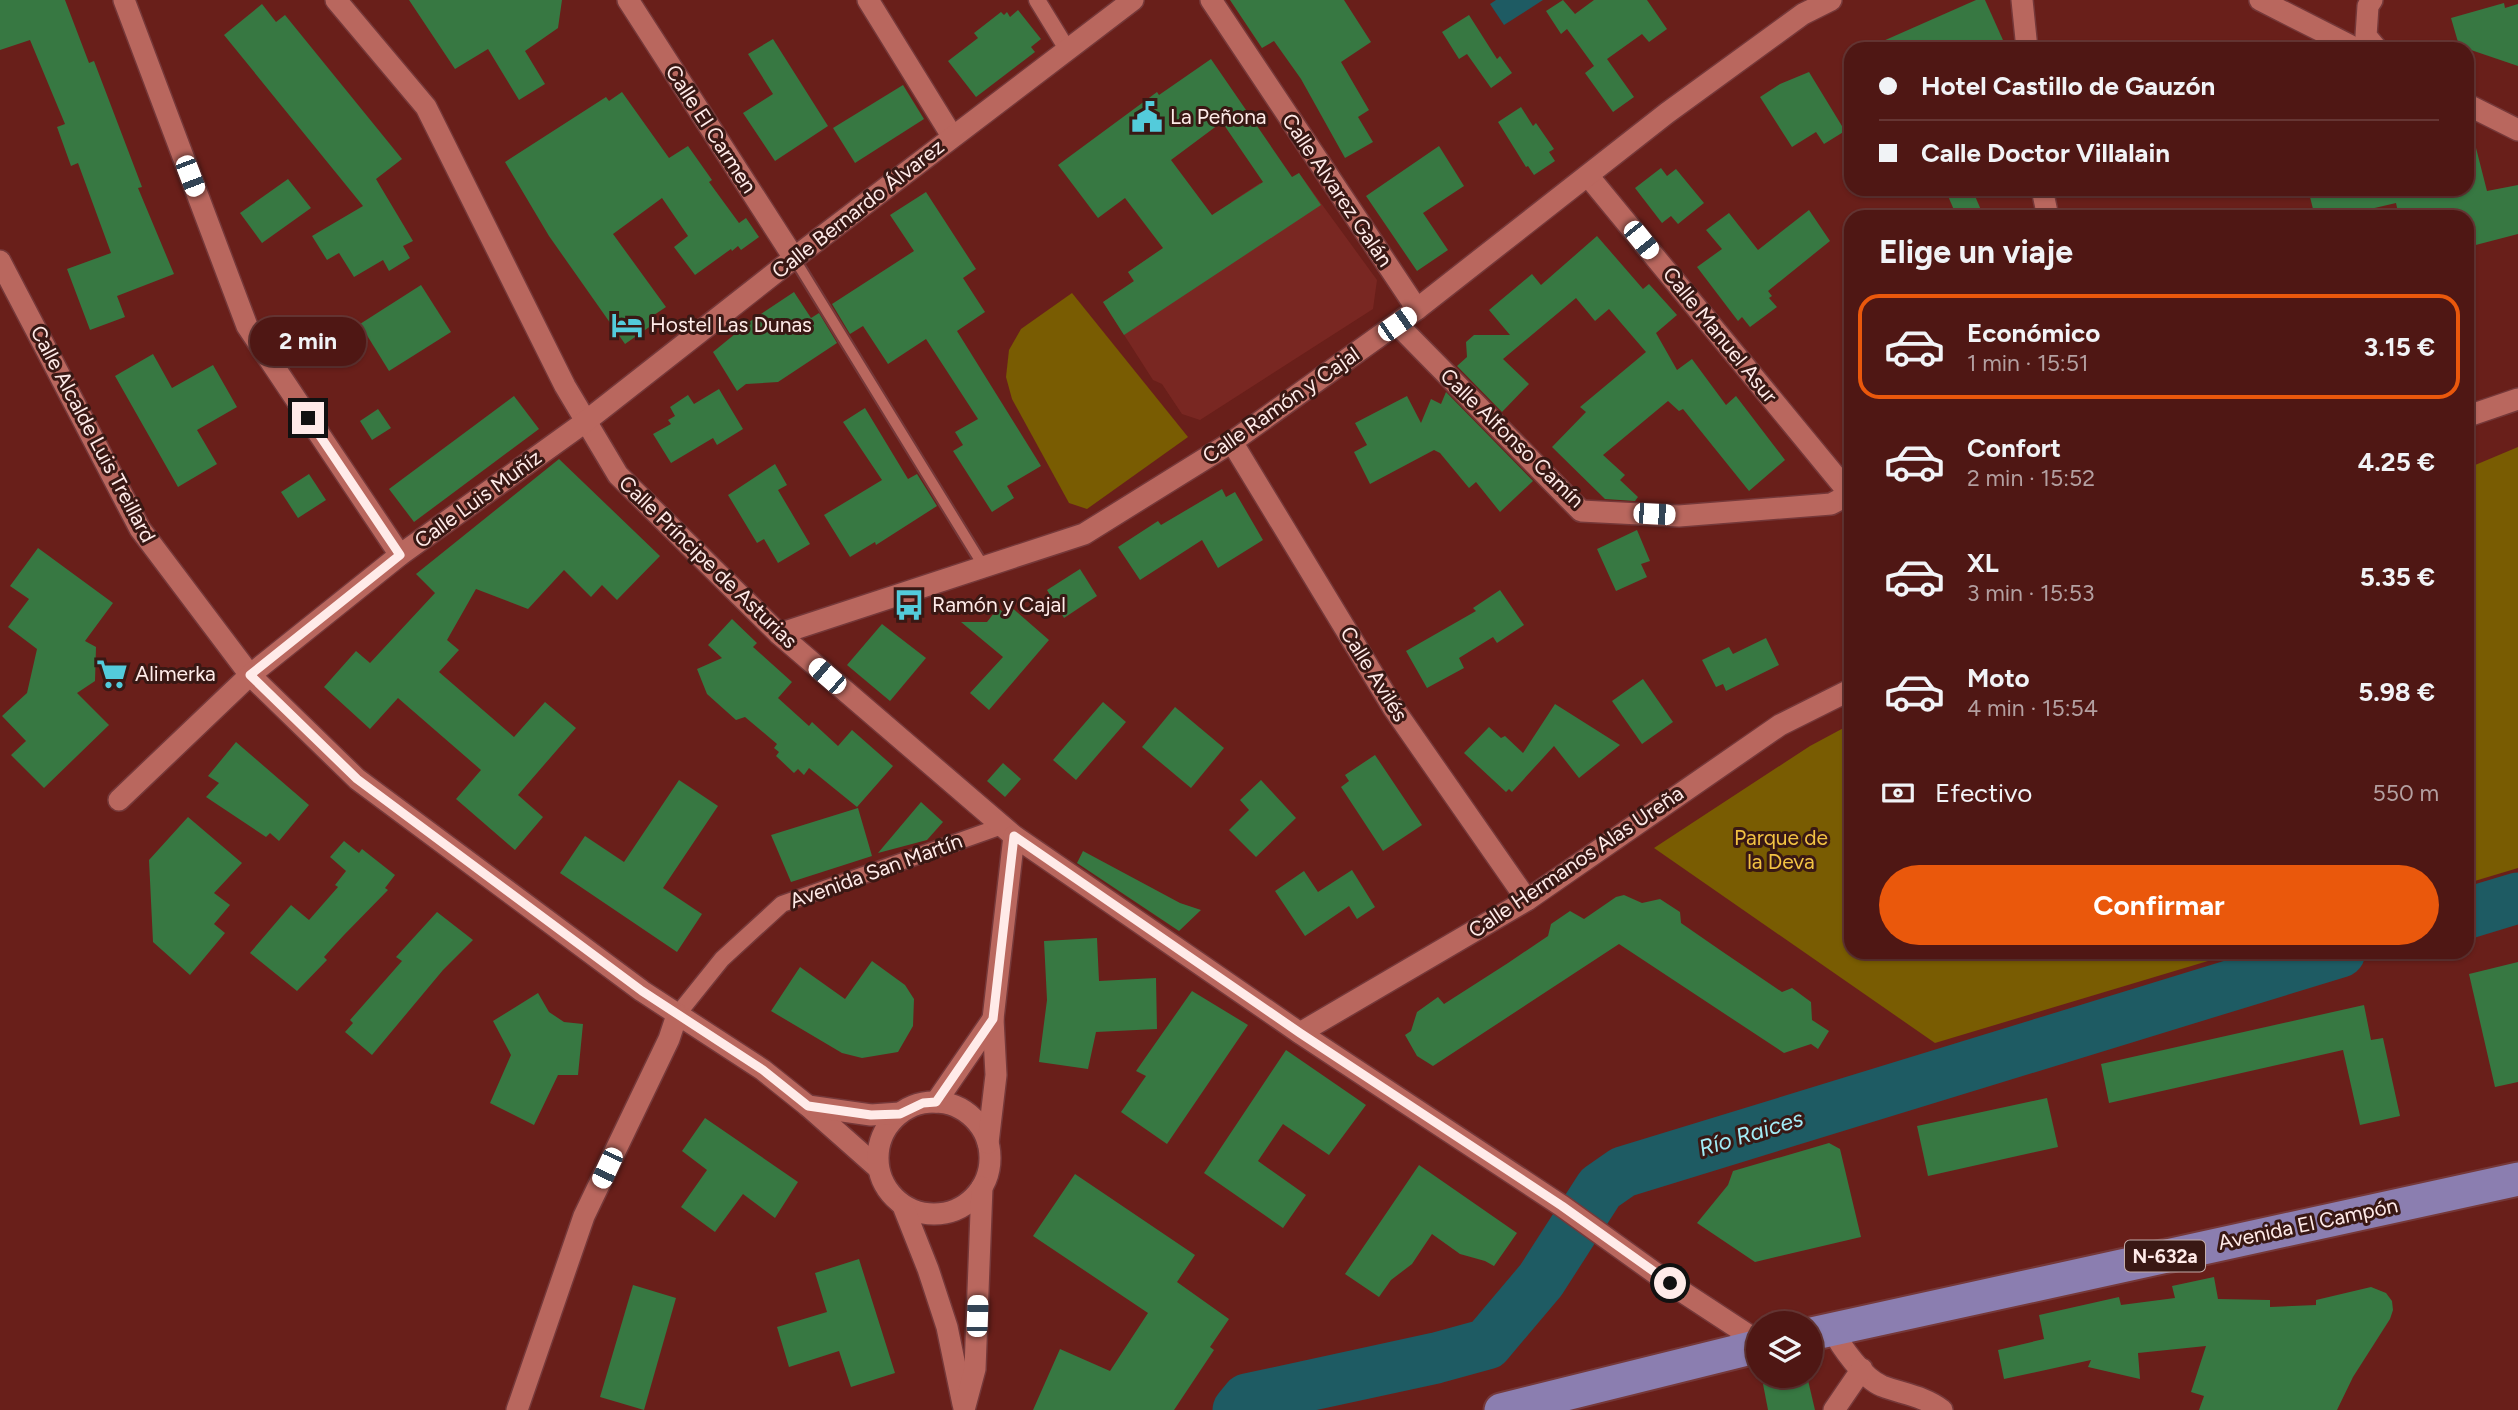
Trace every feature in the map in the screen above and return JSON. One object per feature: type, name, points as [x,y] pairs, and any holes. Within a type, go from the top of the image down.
[{"type":"main road","name":"Avenida El Campón","points":[[1823,1332],[2518,1179]]},
{"type":"main road","points":[[1501,1410],[1535,1406],[1746,1348]]},
{"type":"street","points":[[124,0],[247,326],[400,555]]},
{"type":"street","name":"Calle Príncipe de Asturias","points":[[336,0],[426,107],[585,422],[618,475],[779,634],[1008,831],[1300,1033],[1562,1206],[1746,1335]]},
{"type":"street","name":"Calle El Carmen","points":[[628,0],[794,258]]},
{"type":"street","points":[[868,0],[952,136]]},
{"type":"street","points":[[1037,0],[1067,49]]},
{"type":"street","name":"Calle Bernardo Álvarez","points":[[585,422],[952,136],[1133,0]]},
{"type":"street","name":"Calle Alvarez Galán","points":[[1211,0],[1417,309]]},
{"type":"street","name":"Calle Ramón y Cajal","points":[[779,634],[1084,534],[1232,442],[1417,309],[1589,177],[1667,113],[1803,14],[1831,0]]},
{"type":"street","points":[[2022,0],[2026,42]]},
{"type":"street","points":[[2260,0],[2343,42]]},
{"type":"street","points":[[2371,42],[2366,36],[2368,6],[2372,0]]},
{"type":"street","points":[[2474,108],[2518,130]]},
{"type":"street","name":"Calle Manuel Asur","points":[[1589,177],[1844,486]]},
{"type":"street","name":"Calle Alcalde Luis Treillard","points":[[0,261],[140,529],[250,675],[357,779],[677,1015],[763,1070],[878,1168]]},
{"type":"street","name":"Calle Alfonso Camín","points":[[1397,324],[1581,511],[1679,516],[1831,504],[1844,498]]},
{"type":"street","points":[[2474,414],[2518,399]]},
{"type":"street","name":"Calle Luis Muñíz","points":[[120,800],[250,675],[400,555],[585,422]]},
{"type":"street","name":"Calle Avilés","points":[[1232,442],[1394,709],[1527,900]]},
{"type":"street","name":"Calle Hermanos Alas Ureña","points":[[1300,1033],[1527,900],[1780,725],[1844,693]]},
{"type":"street","points":[[988,1143],[974,1119],[950,1105],[923,1103],[900,1114],[889,1124],[881,1138],[878,1168],[891,1195],[903,1206],[919,1213],[946,1212],[970,1201],[982,1187],[988,1173],[988,1143],[996,1076],[993,1019],[1008,831]]},
{"type":"street","name":"Avenida San Martín","points":[[517,1410],[584,1216],[669,1039],[677,1015],[722,959],[782,904],[1008,831]]},
{"type":"street","points":[[936,1102],[993,1019]]},
{"type":"street","points":[[808,1106],[871,1115],[900,1114]]},
{"type":"street","points":[[964,1410],[975,1369],[982,1187]]},
{"type":"street","points":[[903,1206],[947,1327],[964,1410]]},
{"type":"street","points":[[1823,1333],[1878,1385],[1931,1401],[1942,1410]]},
{"type":"street","points":[[1834,1410],[1862,1369]]},
{"type":"lane","points":[[794,258],[984,567]]},
{"type":"shaded area","points":[[1299,173],[1377,280],[1373,309],[1200,420],[1182,414],[1162,384],[1153,380],[1103,302],[1134,282],[1128,272],[1158,252],[1237,211],[1231,202],[1260,183],[1268,193]]},
{"type":"green space","points":[[1072,293],[1188,437],[1087,509],[1069,503],[1012,399],[1006,377],[1009,350],[1021,329]]},
{"type":"green space","points":[[2518,447],[2518,868],[2474,881],[2474,465]]},
{"type":"green space","name":"Parque de la Deva","points":[[1844,728],[1844,959],[2215,959],[1935,1043],[1654,848],[1810,746]]},
{"type":"water","points":[[1496,0],[1543,0],[1504,25],[1490,4]]},
{"type":"building","points":[[0,0],[65,0],[89,63],[94,61],[142,187],[138,188],[174,274],[117,296],[125,317],[90,330],[67,269],[111,253],[78,163],[71,166],[57,127],[65,124],[30,40],[0,50]]},
{"type":"building","points":[[409,0],[562,0],[558,28],[525,51],[545,84],[519,100],[488,49],[455,69]]},
{"type":"building","points":[[1230,0],[1344,0],[1371,42],[1341,62],[1369,110],[1358,117],[1373,142],[1345,158],[1301,79],[1274,41],[1262,48]]},
{"type":"building","points":[[1563,0],[1575,14],[1594,0],[1647,0],[1667,29],[1649,42],[1642,34],[1607,59],[1634,97],[1613,112],[1585,73],[1594,66],[1567,29],[1561,34],[1546,11]]},
{"type":"building","points":[[1976,0],[1985,0],[2004,42],[1881,42]]},
{"type":"building","points":[[2504,3],[2505,8],[2518,4],[2518,66],[2474,51],[2474,42],[2458,42],[2451,18]]},
{"type":"building","points":[[262,4],[276,22],[285,15],[402,159],[376,179],[413,241],[403,246],[410,258],[389,271],[383,260],[354,277],[339,253],[327,260],[312,236],[363,206],[224,35]]},
{"type":"building","points":[[1018,10],[1041,39],[1031,47],[1035,52],[976,97],[948,61],[978,38],[974,33],[1001,12],[1004,15],[1007,12],[1010,17]]},
{"type":"building","points":[[1469,15],[1497,59],[1500,56],[1512,73],[1491,88],[1467,54],[1459,59],[1442,32]]},
{"type":"building","points":[[773,39],[828,126],[775,161],[743,113],[773,94],[748,54]]},
{"type":"building","points":[[1211,59],[1292,177],[1299,173],[1321,205],[1124,335],[1103,302],[1134,281],[1128,272],[1163,248],[1125,198],[1098,218],[1058,165],[1157,92],[1159,95]],"holes":[[[1222,122],[1263,182],[1212,215],[1171,160]]]},
{"type":"building","points":[[1809,72],[1844,132],[1824,144],[1816,132],[1792,147],[1760,97],[1780,84]]},
{"type":"building","points":[[903,85],[924,119],[855,163],[833,128]]},
{"type":"building","points":[[622,92],[669,158],[688,146],[712,180],[709,182],[739,223],[746,218],[759,237],[741,250],[738,246],[732,251],[731,249],[695,275],[674,247],[688,236],[662,198],[613,234],[666,307],[651,317],[655,323],[625,344],[549,236],[505,162],[606,97],[609,101]]},
{"type":"building","points":[[1521,107],[1533,126],[1536,123],[1554,149],[1549,152],[1555,161],[1534,175],[1528,166],[1526,167],[1498,122]]},
{"type":"building","points":[[2474,144],[2487,191],[2518,185],[2518,234],[2474,245],[2474,210],[2398,210],[2396,203],[2366,210],[2313,210],[2310,196],[2474,196]]},
{"type":"building","points":[[1439,146],[1464,186],[1423,213],[1448,250],[1417,271],[1366,196]]},
{"type":"building","points":[[1661,168],[1667,176],[1676,169],[1704,203],[1678,224],[1671,216],[1662,223],[1635,188]]},
{"type":"building","points":[[288,179],[311,208],[262,243],[240,213]]},
{"type":"building","points":[[926,192],[976,269],[963,278],[985,312],[957,331],[1041,466],[1007,486],[1014,498],[992,512],[953,451],[963,445],[955,432],[978,419],[926,339],[888,364],[863,326],[850,334],[832,304],[914,251],[890,215]]},
{"type":"building","points":[[1948,196],[1975,196],[1981,210],[1954,210]]},
{"type":"building","points":[[1809,210],[1830,241],[1768,291],[1772,296],[1769,298],[1777,307],[1750,327],[1742,317],[1738,321],[1697,267],[1722,249],[1706,230],[1729,213],[1758,250]]},
{"type":"building","points":[[1597,236],[1643,289],[1649,284],[1677,315],[1656,333],[1677,370],[1692,359],[1726,405],[1736,396],[1785,460],[1749,491],[1683,409],[1679,411],[1668,401],[1603,455],[1625,475],[1620,480],[1638,497],[1635,501],[1605,499],[1552,447],[1586,412],[1580,407],[1646,352],[1609,309],[1595,321],[1576,298],[1503,359],[1529,384],[1502,412],[1457,366],[1467,357],[1466,342],[1474,335],[1510,335],[1489,310],[1532,274],[1541,285]]},
{"type":"building","points":[[421,285],[451,332],[389,371],[360,324]]},
{"type":"building","points":[[794,292],[811,318],[819,313],[837,343],[778,382],[746,384],[737,391],[713,352],[752,320]]},
{"type":"building","points":[[153,354],[172,388],[213,365],[237,407],[197,430],[217,464],[178,487],[115,376]]},
{"type":"building","points":[[719,389],[743,429],[717,445],[713,438],[671,463],[653,434],[671,424],[668,420],[675,416],[670,407],[688,395],[694,404]]},
{"type":"building","points":[[1446,392],[1533,481],[1500,512],[1476,482],[1469,488],[1440,453],[1434,450],[1370,484],[1354,452],[1367,445],[1355,423],[1407,396],[1421,423],[1431,399],[1441,404]]},
{"type":"building","points":[[514,396],[539,429],[414,522],[389,489]]},
{"type":"building","points":[[865,408],[908,479],[917,474],[937,506],[876,545],[875,542],[850,557],[824,515],[882,480],[843,422]]},
{"type":"building","points":[[378,409],[391,428],[372,440],[360,421]]},
{"type":"building","points":[[559,459],[660,556],[617,600],[602,585],[591,597],[564,570],[528,609],[476,589],[447,640],[459,650],[439,672],[514,737],[545,702],[576,728],[518,795],[543,817],[515,850],[456,799],[481,770],[398,698],[370,729],[324,687],[356,651],[370,663],[435,593],[416,574]]},
{"type":"building","points":[[775,464],[787,485],[778,490],[810,544],[778,563],[764,539],[757,543],[728,495]]},
{"type":"building","points":[[309,474],[326,500],[298,518],[281,492]]},
{"type":"building","points":[[1222,489],[1226,497],[1235,492],[1263,540],[1218,568],[1202,540],[1140,580],[1118,547],[1158,521],[1161,525]]},
{"type":"building","points":[[1637,530],[1650,561],[1641,564],[1647,577],[1616,591],[1597,549]]},
{"type":"building","points":[[38,548],[113,603],[85,641],[96,647],[95,681],[77,693],[109,725],[44,788],[11,755],[26,741],[2,716],[27,693],[37,649],[8,627],[29,599],[10,586]]},
{"type":"building","points":[[1080,569],[1097,596],[1064,618],[1047,590]]},
{"type":"building","points":[[1500,590],[1524,625],[1497,643],[1493,637],[1459,658],[1464,668],[1427,688],[1406,651],[1476,611],[1473,608]]},
{"type":"building","points":[[1009,605],[1049,640],[989,710],[970,693],[1003,657],[961,622],[987,622],[998,608],[1003,612]]},
{"type":"building","points":[[732,619],[757,643],[753,647],[792,682],[778,698],[809,726],[812,722],[838,746],[852,730],[893,766],[857,807],[809,768],[804,775],[798,769],[794,773],[776,756],[779,752],[774,748],[777,744],[745,717],[736,720],[707,694],[697,669],[722,658],[708,645]]},
{"type":"building","points":[[882,624],[926,658],[890,701],[847,665]]},
{"type":"building","points":[[1766,638],[1779,665],[1726,691],[1723,684],[1716,687],[1702,660],[1729,647],[1733,654]]},
{"type":"building","points":[[1643,679],[1673,722],[1642,744],[1612,701]]},
{"type":"building","points":[[1103,702],[1126,722],[1076,780],[1053,760]]},
{"type":"building","points":[[1555,704],[1620,745],[1579,778],[1554,746],[1512,792],[1509,789],[1506,792],[1464,753],[1489,727],[1501,738],[1505,736],[1523,753]]},
{"type":"building","points":[[1175,707],[1224,748],[1191,788],[1142,747]]},
{"type":"building","points":[[236,742],[309,805],[279,841],[270,833],[266,837],[206,797],[219,783],[208,776]]},
{"type":"building","points":[[1375,755],[1422,825],[1383,851],[1341,787],[1349,781],[1345,775]]},
{"type":"building","points":[[1003,763],[1021,779],[1005,797],[987,781]]},
{"type":"building","points":[[679,780],[718,806],[663,888],[702,914],[677,952],[560,873],[585,836],[624,862]]},
{"type":"building","points":[[1261,780],[1296,818],[1256,857],[1229,830],[1249,810],[1240,800]]},
{"type":"building","points":[[921,802],[943,822],[927,840],[878,853]]},
{"type":"building","points":[[858,808],[872,856],[791,882],[771,835]]},
{"type":"building","points":[[188,817],[242,863],[214,893],[230,905],[214,924],[225,933],[190,975],[153,942],[149,860]]},
{"type":"building","points":[[344,841],[359,853],[362,849],[395,875],[385,888],[388,890],[324,957],[327,960],[297,991],[250,953],[291,905],[309,920],[338,887],[335,885],[346,871],[330,857]]},
{"type":"building","points":[[1083,851],[1180,903],[1201,910],[1179,931],[1077,863]]},
{"type":"building","points":[[1352,870],[1375,907],[1357,919],[1349,906],[1305,936],[1275,891],[1304,871],[1318,892]]},
{"type":"building","points":[[1624,895],[1642,903],[1660,899],[1680,912],[1681,923],[1720,950],[1782,992],[1792,988],[1811,1002],[1812,1020],[1829,1031],[1818,1049],[1811,1044],[1784,1053],[1619,944],[1433,1066],[1417,1056],[1405,1035],[1411,1031],[1417,1012],[1438,997],[1444,1004],[1508,963],[1548,936],[1551,924],[1570,911],[1584,919],[1616,897]]},
{"type":"building","points":[[437,912],[473,940],[443,970],[372,1055],[345,1032],[353,1023],[350,1020],[402,961],[396,957]]},
{"type":"building","points":[[1097,938],[1099,981],[1156,978],[1157,1029],[1096,1032],[1088,1069],[1039,1062],[1047,1000],[1044,941]]},
{"type":"building","points":[[872,961],[905,985],[914,999],[913,1026],[898,1052],[862,1058],[842,1053],[771,1011],[800,967],[845,999]]},
{"type":"building","points":[[2518,962],[2518,1082],[2495,1087],[2469,974]]},
{"type":"building","points":[[1192,991],[1248,1025],[1167,1144],[1121,1112],[1146,1076],[1136,1071]]},
{"type":"building","points":[[538,993],[549,1012],[564,1022],[583,1024],[578,1075],[558,1075],[534,1125],[490,1103],[511,1055],[493,1021]]},
{"type":"building","points":[[2364,1005],[2371,1040],[2383,1038],[2400,1116],[2360,1125],[2343,1050],[2109,1103],[2101,1064]]},
{"type":"building","points":[[1286,1050],[1366,1105],[1329,1155],[1283,1124],[1258,1161],[1306,1195],[1283,1228],[1204,1173]]},
{"type":"building","points":[[2047,1098],[2058,1147],[1928,1176],[1917,1126]]},
{"type":"building","points":[[705,1118],[798,1182],[775,1218],[743,1194],[715,1232],[681,1207],[707,1170],[682,1151]]},
{"type":"building","points":[[1829,1143],[1840,1149],[1861,1237],[1755,1262],[1697,1223],[1728,1185],[1733,1171]]},
{"type":"building","points":[[1419,1165],[1517,1233],[1494,1266],[1460,1254],[1432,1234],[1412,1264],[1391,1280],[1379,1297],[1345,1274]]},
{"type":"building","points":[[1075,1174],[1195,1255],[1177,1282],[1229,1319],[1210,1347],[1214,1350],[1174,1410],[1033,1410],[1060,1349],[1110,1371],[1148,1313],[1033,1236]]},
{"type":"building","points":[[859,1259],[895,1373],[851,1387],[839,1351],[789,1367],[777,1327],[827,1312],[815,1273]]},
{"type":"building","points":[[2214,1277],[2218,1299],[2270,1300],[2270,1307],[2316,1305],[2316,1300],[2371,1287],[2386,1293],[2392,1301],[2393,1310],[2353,1377],[2337,1410],[2199,1410],[2204,1396],[2191,1392],[2206,1346],[2138,1353],[2140,1379],[2088,1367],[2091,1360],[2004,1379],[1998,1350],[2044,1339],[2039,1315],[2119,1297],[2121,1305],[2175,1298],[2172,1286]]},
{"type":"building","points":[[633,1285],[676,1298],[644,1410],[600,1397]]},
{"type":"building","points":[[1764,1388],[1810,1388],[1815,1410],[1768,1410]]},
{"type":"waterway","name":"Río Raices","points":[[2474,911],[2518,898]]},
{"type":"waterway","name":"Río Raices","points":[[1238,1410],[1247,1399],[1436,1358],[1487,1344],[1541,1280],[1600,1188],[1623,1172],[2317,959]]},
{"type":"place","name":"La Peñona","points":[[1147,117]]},
{"type":"place","name":"Hostel Las Dunas","points":[[627,325]]},
{"type":"place","name":"Ramón y Cajal","points":[[909,605]]},
{"type":"place","name":"Alimerka","points":[[112,674]]},
{"type":"route","points":[[308,418],[400,555],[250,675],[357,779],[642,991],[763,1070],[808,1106],[871,1115],[900,1114],[923,1103],[936,1102],[993,1019],[1014,836],[1300,1033],[1562,1206],[1670,1283]]}]
